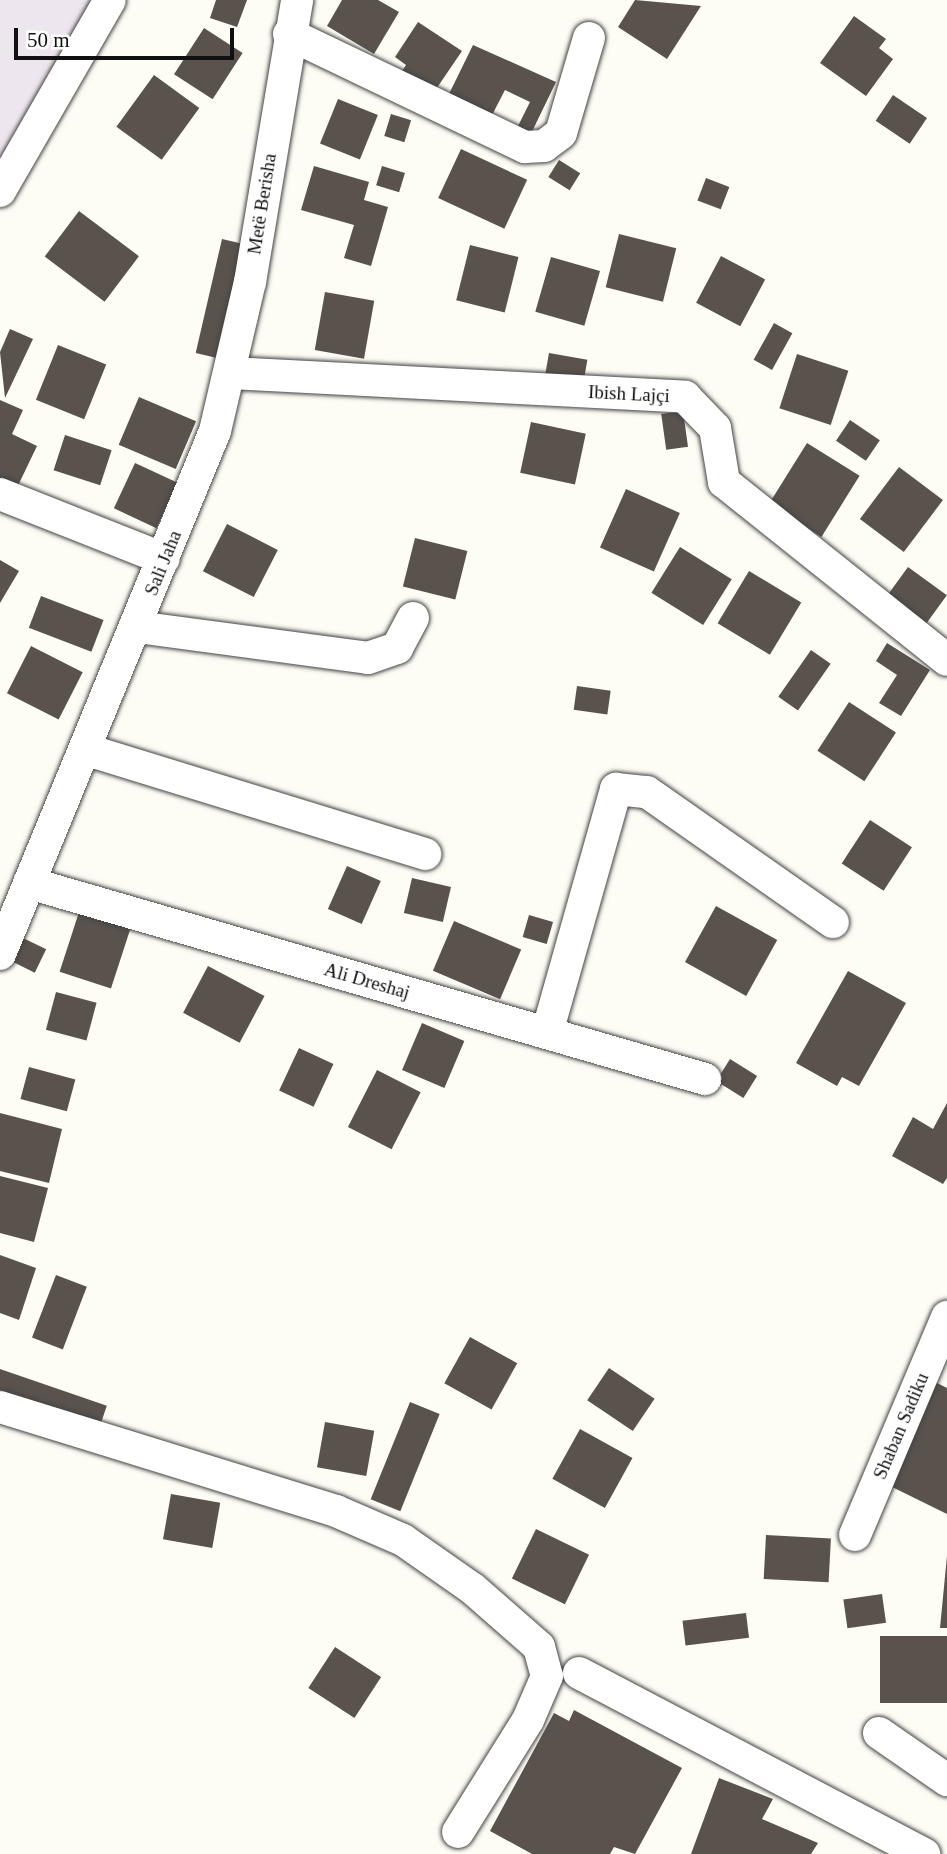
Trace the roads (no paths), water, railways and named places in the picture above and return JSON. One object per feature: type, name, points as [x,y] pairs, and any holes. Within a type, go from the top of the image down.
[{"type":"street","points":[[0,191],[110,0]]},
{"type":"street","name":"Metë Berisha","points":[[232,373],[297,0]]},
{"type":"street","points":[[289,34],[525,148],[544,146],[562,133],[589,38]]},
{"type":"street","name":"Sali Jaha","points":[[0,954],[137,627],[232,373]]},
{"type":"street","name":"Ibish Lajçi","points":[[232,373],[685,397],[715,428],[724,482],[947,660]]},
{"type":"street","points":[[0,494],[164,559]]},
{"type":"street","points":[[137,627],[368,658],[397,648],[413,618]]},
{"type":"street","points":[[87,750],[425,854]]},
{"type":"street","points":[[547,1033],[616,789],[647,792],[834,922]]},
{"type":"street","name":"Ali Dreshaj","points":[[29,883],[705,1079]]},
{"type":"street","name":"Shaban Sadiku","points":[[855,1535],[947,1317]]},
{"type":"street","points":[[0,1407],[336,1511],[403,1540],[473,1589],[539,1647],[547,1676],[527,1720],[458,1832]]},
{"type":"street","points":[[579,1672],[924,1854]]},
{"type":"street","points":[[879,1733],[947,1780]]}]
